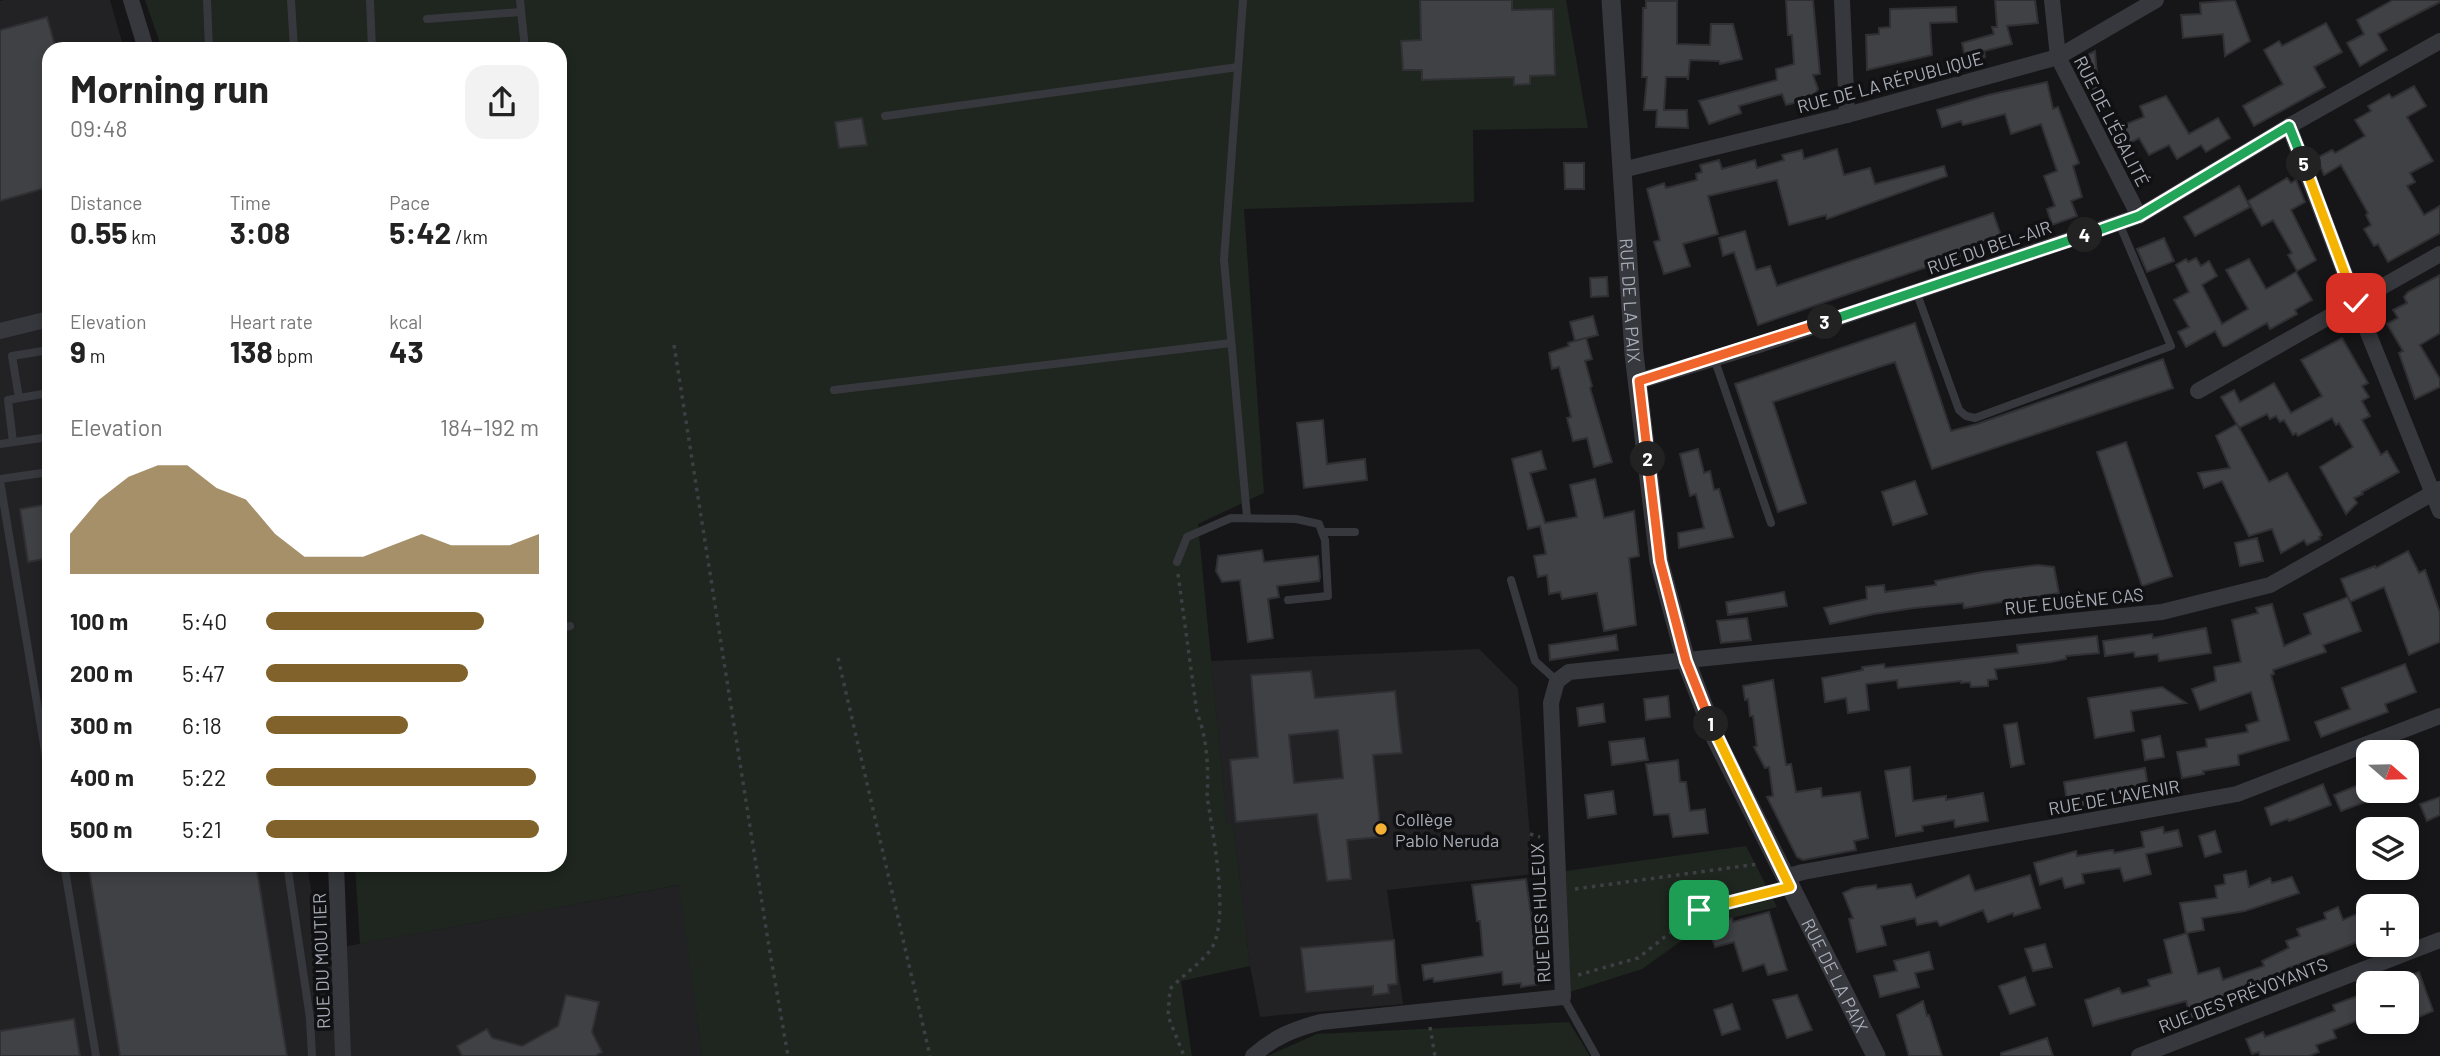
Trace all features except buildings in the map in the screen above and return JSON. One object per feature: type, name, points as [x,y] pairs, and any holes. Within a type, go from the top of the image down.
[{"type":"street","points":[[131,0],[144,42]]},
{"type":"street","name":"RUE DE LA PAIX","points":[[1611,0],[1634,354],[1660,561],[1686,661],[1716,738],[1876,1056]]},
{"type":"street","points":[[1842,0],[1847,115]]},
{"type":"street","name":"RUE DE L'ÉGALITÉ","points":[[2052,0],[2058,57],[2139,216]]},
{"type":"street","name":"RUE DE LA RÉPUBLIQUE","points":[[1622,170],[1847,115],[2058,57],[2156,0]]},
{"type":"street","name":"RUE DU BEL-AIR","points":[[1639,381],[1916,292],[2139,216],[2289,126],[2440,41]]},
{"type":"street","points":[[2289,126],[2356,303],[2437,491],[2440,511]]},
{"type":"street","points":[[2198,391],[2440,254]]},
{"type":"street","points":[[0,331],[42,321]]},
{"type":"street","name":"RUE EUGÈNE CAS","points":[[1686,661],[2162,612],[2270,584],[2437,491]]},
{"type":"street","points":[[1557,681],[1569,673],[1686,661]]},
{"type":"street","name":"RUE DES HULEUX","points":[[1253,1056],[1267,1042],[1292,1029],[1321,1022],[1563,997],[1551,703],[1557,681]]},
{"type":"street","name":"RUE DE L'AVENIR","points":[[1784,875],[2237,794],[2440,716]]},
{"type":"street","name":"RUE DU MOUTIER","points":[[336,872],[343,1056]]},
{"type":"street","name":"RUE DES PRÉVOYANTS","points":[[2139,1056],[2440,940]]},
{"type":"lane","points":[[207,0],[209,42]]},
{"type":"lane","points":[[291,0],[294,42]]},
{"type":"lane","points":[[370,0],[372,42]]},
{"type":"lane","points":[[520,0],[523,42]]},
{"type":"lane","points":[[1243,0],[1224,260],[1247,517]]},
{"type":"lane","points":[[427,19],[521,12]]},
{"type":"lane","points":[[885,116],[1238,67]]},
{"type":"lane","points":[[1916,292],[1959,410],[1966,416],[1975,418],[2171,346],[2118,223]]},
{"type":"lane","points":[[835,390],[1231,343]]},
{"type":"lane","points":[[19,398],[12,356],[42,351]]},
{"type":"lane","points":[[1714,358],[1771,523]]},
{"type":"lane","points":[[13,442],[8,400],[42,394]]},
{"type":"lane","points":[[0,444],[42,438]]},
{"type":"lane","points":[[42,473],[0,480],[42,733]]},
{"type":"lane","points":[[1177,562],[1187,537],[1231,518],[1296,519],[1319,524],[1325,540],[1328,596],[1288,600]]},
{"type":"lane","points":[[1322,532],[1355,533]]},
{"type":"lane","points":[[1511,580],[1535,661],[1557,681]]},
{"type":"lane","points":[[65,872],[96,1056]]},
{"type":"lane","points":[[287,872],[310,1018],[312,1056]]},
{"type":"lane","points":[[1563,997],[1596,1056]]},
{"type":"path","points":[[674,345],[788,1056]]},
{"type":"path","points":[[1177,562],[1197,713],[1202,724],[1209,779],[1207,796],[1221,905],[1217,936],[1211,951],[1187,970],[1170,989],[1168,1016],[1184,1056]]},
{"type":"path","points":[[838,658],[930,1056]]},
{"type":"path","points":[[1558,891],[1784,875]]},
{"type":"path","points":[[1562,979],[1638,958],[1699,910],[1784,875]]},
{"type":"path","points":[[1427,1011],[1435,1056]]},
{"type":"shaded area","points":[[110,0],[122,42],[42,42],[42,872],[308,872],[321,951],[680,885],[702,1056],[0,1056],[0,1]]},
{"type":"shaded area","points":[[145,0],[1566,0],[1588,128],[1473,130],[1474,202],[1244,209],[1264,493],[1198,524],[1227,824],[1233,823],[1250,966],[1181,981],[1192,1056],[702,1056],[679,885],[360,944],[355,872],[567,872],[567,42],[160,42]]},
{"type":"shaded area","name":"Collège Pablo Neruda","points":[[1479,649],[1518,688],[1533,874],[1387,890],[1403,1004],[1260,1017],[1250,966],[1233,824],[1227,825],[1211,661]]},
{"type":"shaded area","points":[[1746,846],[1777,907],[1705,924],[1642,969],[1570,992],[1566,871]]},
{"type":"shaded area","points":[[1569,1022],[1590,1056],[1267,1056],[1317,1034]]},
{"type":"place","name":"Collège Pablo Neruda","points":[[1381,829]]},
{"type":"route","points":[[1699,910],[1790,887],[1716,738],[1686,661],[1660,561],[1639,381],[1762,344],[2139,216],[2289,126],[2356,303]]}]
